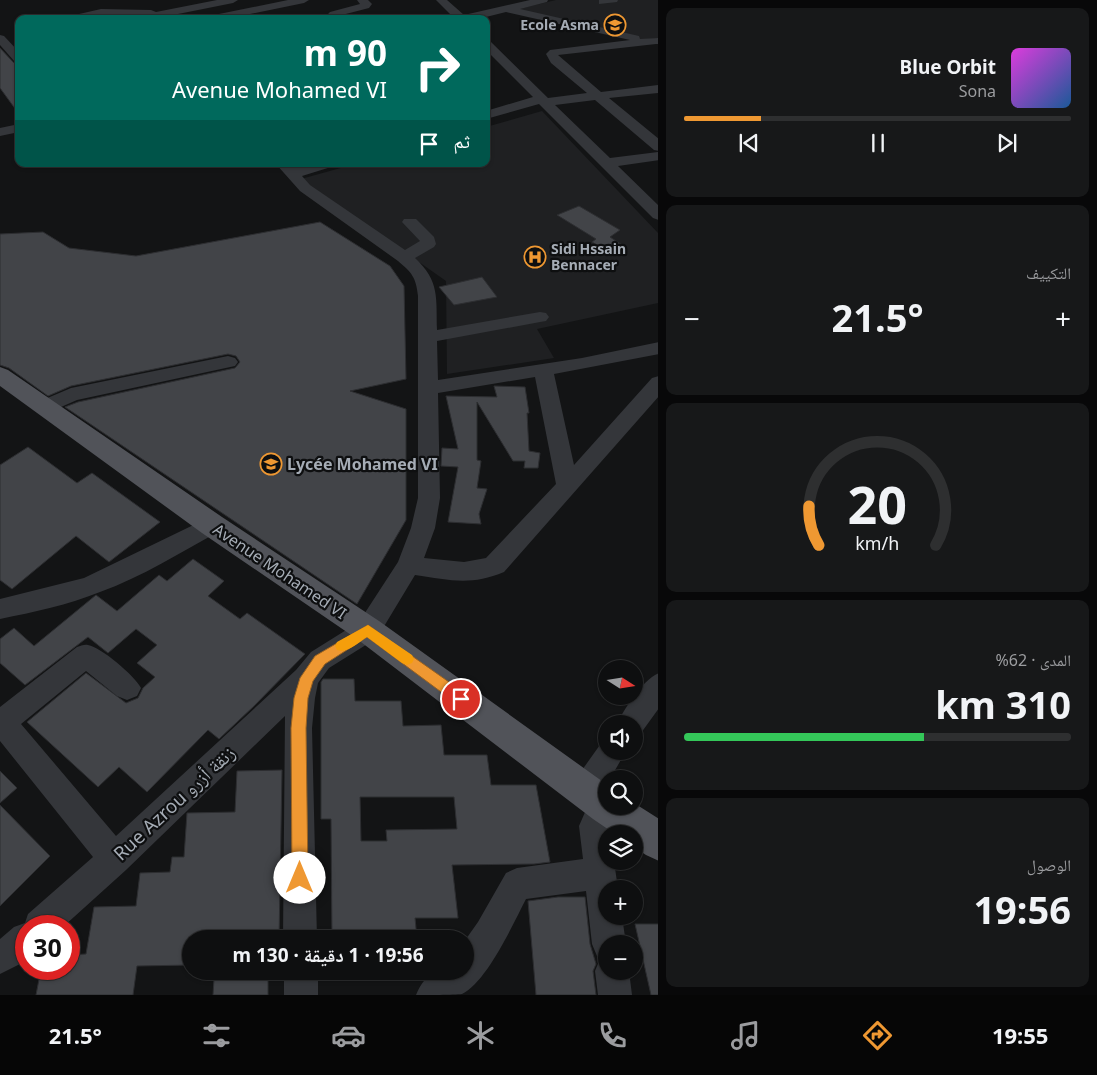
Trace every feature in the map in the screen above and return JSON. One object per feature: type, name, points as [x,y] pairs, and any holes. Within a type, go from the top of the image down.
[{"type":"main road","name":"Avenue Mohamed VI","points":[[0,376],[212,525],[368,630],[598,800]]},
{"type":"main road","name":"Avenue Mohamed VI","points":[[620,815],[658,842]]},
{"type":"street","points":[[156,15],[233,0]]},
{"type":"street","points":[[245,15],[304,0]]},
{"type":"street","points":[[332,15],[365,6],[367,4],[362,0]]},
{"type":"street","points":[[441,0],[458,15]]},
{"type":"street","points":[[480,15],[543,0]]},
{"type":"street","points":[[89,4],[106,15]]},
{"type":"street","points":[[507,9],[657,41]]},
{"type":"street","points":[[183,10],[190,15]]},
{"type":"street","points":[[88,15],[101,12],[166,13]]},
{"type":"street","points":[[3,34],[15,53]]},
{"type":"street","points":[[657,41],[554,52],[552,54],[555,60],[658,148]]},
{"type":"street","points":[[490,47],[658,215]]},
{"type":"street","points":[[490,114],[542,100],[658,89]]},
{"type":"street","points":[[0,132],[15,129]]},
{"type":"street","points":[[606,163],[658,156]]},
{"type":"street","points":[[287,169],[303,167]]},
{"type":"street","points":[[287,169],[305,188],[325,204],[404,257],[419,271],[425,281],[427,296],[429,498],[423,528],[408,565],[368,630]]},
{"type":"street","points":[[404,257],[428,244],[428,240],[410,222]]},
{"type":"street","points":[[426,337],[540,317]]},
{"type":"street","points":[[428,388],[544,371],[638,354],[658,348]]},
{"type":"street","points":[[638,354],[658,375]]},
{"type":"street","points":[[44,407],[71,395],[228,362]]},
{"type":"street","points":[[544,371],[567,486]]},
{"type":"street","points":[[408,565],[474,572],[486,570],[495,565],[626,421],[658,382]]},
{"type":"street","points":[[0,609],[92,585],[131,568],[212,525]]},
{"type":"street","name":"Rue Azrou زنقة أزرو","points":[[52,915],[115,859],[306,678],[320,660],[368,630]]},
{"type":"street","points":[[115,859],[1,721],[86,655],[127,688]]},
{"type":"street","points":[[300,930],[298,728],[301,698],[306,678]]},
{"type":"street","points":[[637,715],[658,685]]},
{"type":"street","points":[[598,809],[594,826],[608,935]]},
{"type":"street","points":[[474,957],[490,934],[517,884],[600,873]]},
{"type":"street","points":[[0,957],[15,948]]},
{"type":"street","points":[[301,980],[301,995]]},
{"type":"street","points":[[434,995],[453,980]]},
{"type":"street","points":[[614,980],[616,995]]},
{"type":"shaded area","name":"Ecole Asma","points":[[556,0],[658,0],[658,38],[639,40],[510,11]]},
{"type":"shaded area","name":"Sidi Hssain Bennacer","points":[[542,111],[658,233],[658,303],[537,329],[554,358],[447,374],[446,281],[301,179],[344,167],[490,167],[490,126]]},
{"type":"building","points":[[0,48],[15,63],[15,109],[0,88]]},
{"type":"building","points":[[579,206],[620,230],[610,237],[622,245],[609,252],[592,242],[596,239],[557,215]]},
{"type":"building","name":"Lycée Mohamed VI","points":[[320,222],[390,266],[404,286],[406,379],[350,391],[406,409],[406,520],[357,604],[65,407],[78,402],[235,368],[240,362],[236,356],[228,354],[71,386],[48,396],[9,368],[0,365],[0,234],[43,232],[69,248],[136,256]]},
{"type":"building","points":[[482,277],[497,297],[454,305],[439,287]]},
{"type":"building","points":[[494,386],[525,387],[529,413],[527,413],[529,451],[540,453],[538,468],[524,468],[525,461],[513,461],[477,402],[477,460],[481,461],[477,488],[487,489],[479,514],[481,524],[448,522],[458,467],[441,466],[442,448],[458,449],[446,396],[497,397]]},
{"type":"building","points":[[28,447],[77,483],[92,473],[160,522],[109,562],[76,536],[12,589],[0,580],[0,465]]},
{"type":"building","points":[[193,559],[224,581],[208,596],[240,619],[247,613],[305,654],[219,739],[208,730],[147,792],[119,767],[98,787],[27,722],[86,673],[126,703],[138,698],[143,688],[155,677],[137,663],[157,645],[136,629],[108,653],[88,637],[25,685],[0,663],[0,639],[14,628],[34,646],[96,595],[117,611],[159,575],[167,581]]},
{"type":"building","points":[[323,679],[354,679],[355,701],[401,701],[403,726],[441,725],[444,755],[487,755],[491,785],[536,785],[550,862],[534,864],[452,865],[458,918],[415,918],[416,930],[332,930],[331,819],[321,819],[321,682]],"holes":[[[360,797],[454,797],[457,829],[386,830],[387,841],[361,841]]]},
{"type":"building","points":[[282,770],[279,930],[182,930],[182,965],[137,966],[133,995],[36,995],[39,980],[80,980],[80,954],[86,954],[94,907],[136,906],[140,873],[170,872],[172,857],[184,857],[187,813],[235,812],[237,771]]},
{"type":"building","points":[[0,771],[17,788],[0,803]]},
{"type":"building","points":[[0,805],[50,856],[0,906]]},
{"type":"building","points":[[558,897],[585,897],[590,944],[596,964],[593,971],[596,995],[536,995],[528,901]]},
{"type":"building","points":[[658,924],[658,995],[651,995],[643,960],[643,935],[637,935],[635,925]]},
{"type":"building","points":[[214,980],[268,980],[268,995],[213,995]]},
{"type":"slow traffic","points":[[342,646],[368,630],[407,659]]},
{"type":"place","name":"Ecole Asma","points":[[615,25]]},
{"type":"place","name":"Sidi Hssain Bennacer","points":[[535,257]]},
{"type":"place","name":"Lycée Mohamed VI","points":[[271,464]]},
{"type":"route","points":[[300,878],[298,728],[301,698],[306,678],[320,660],[368,630],[461,699]]}]
